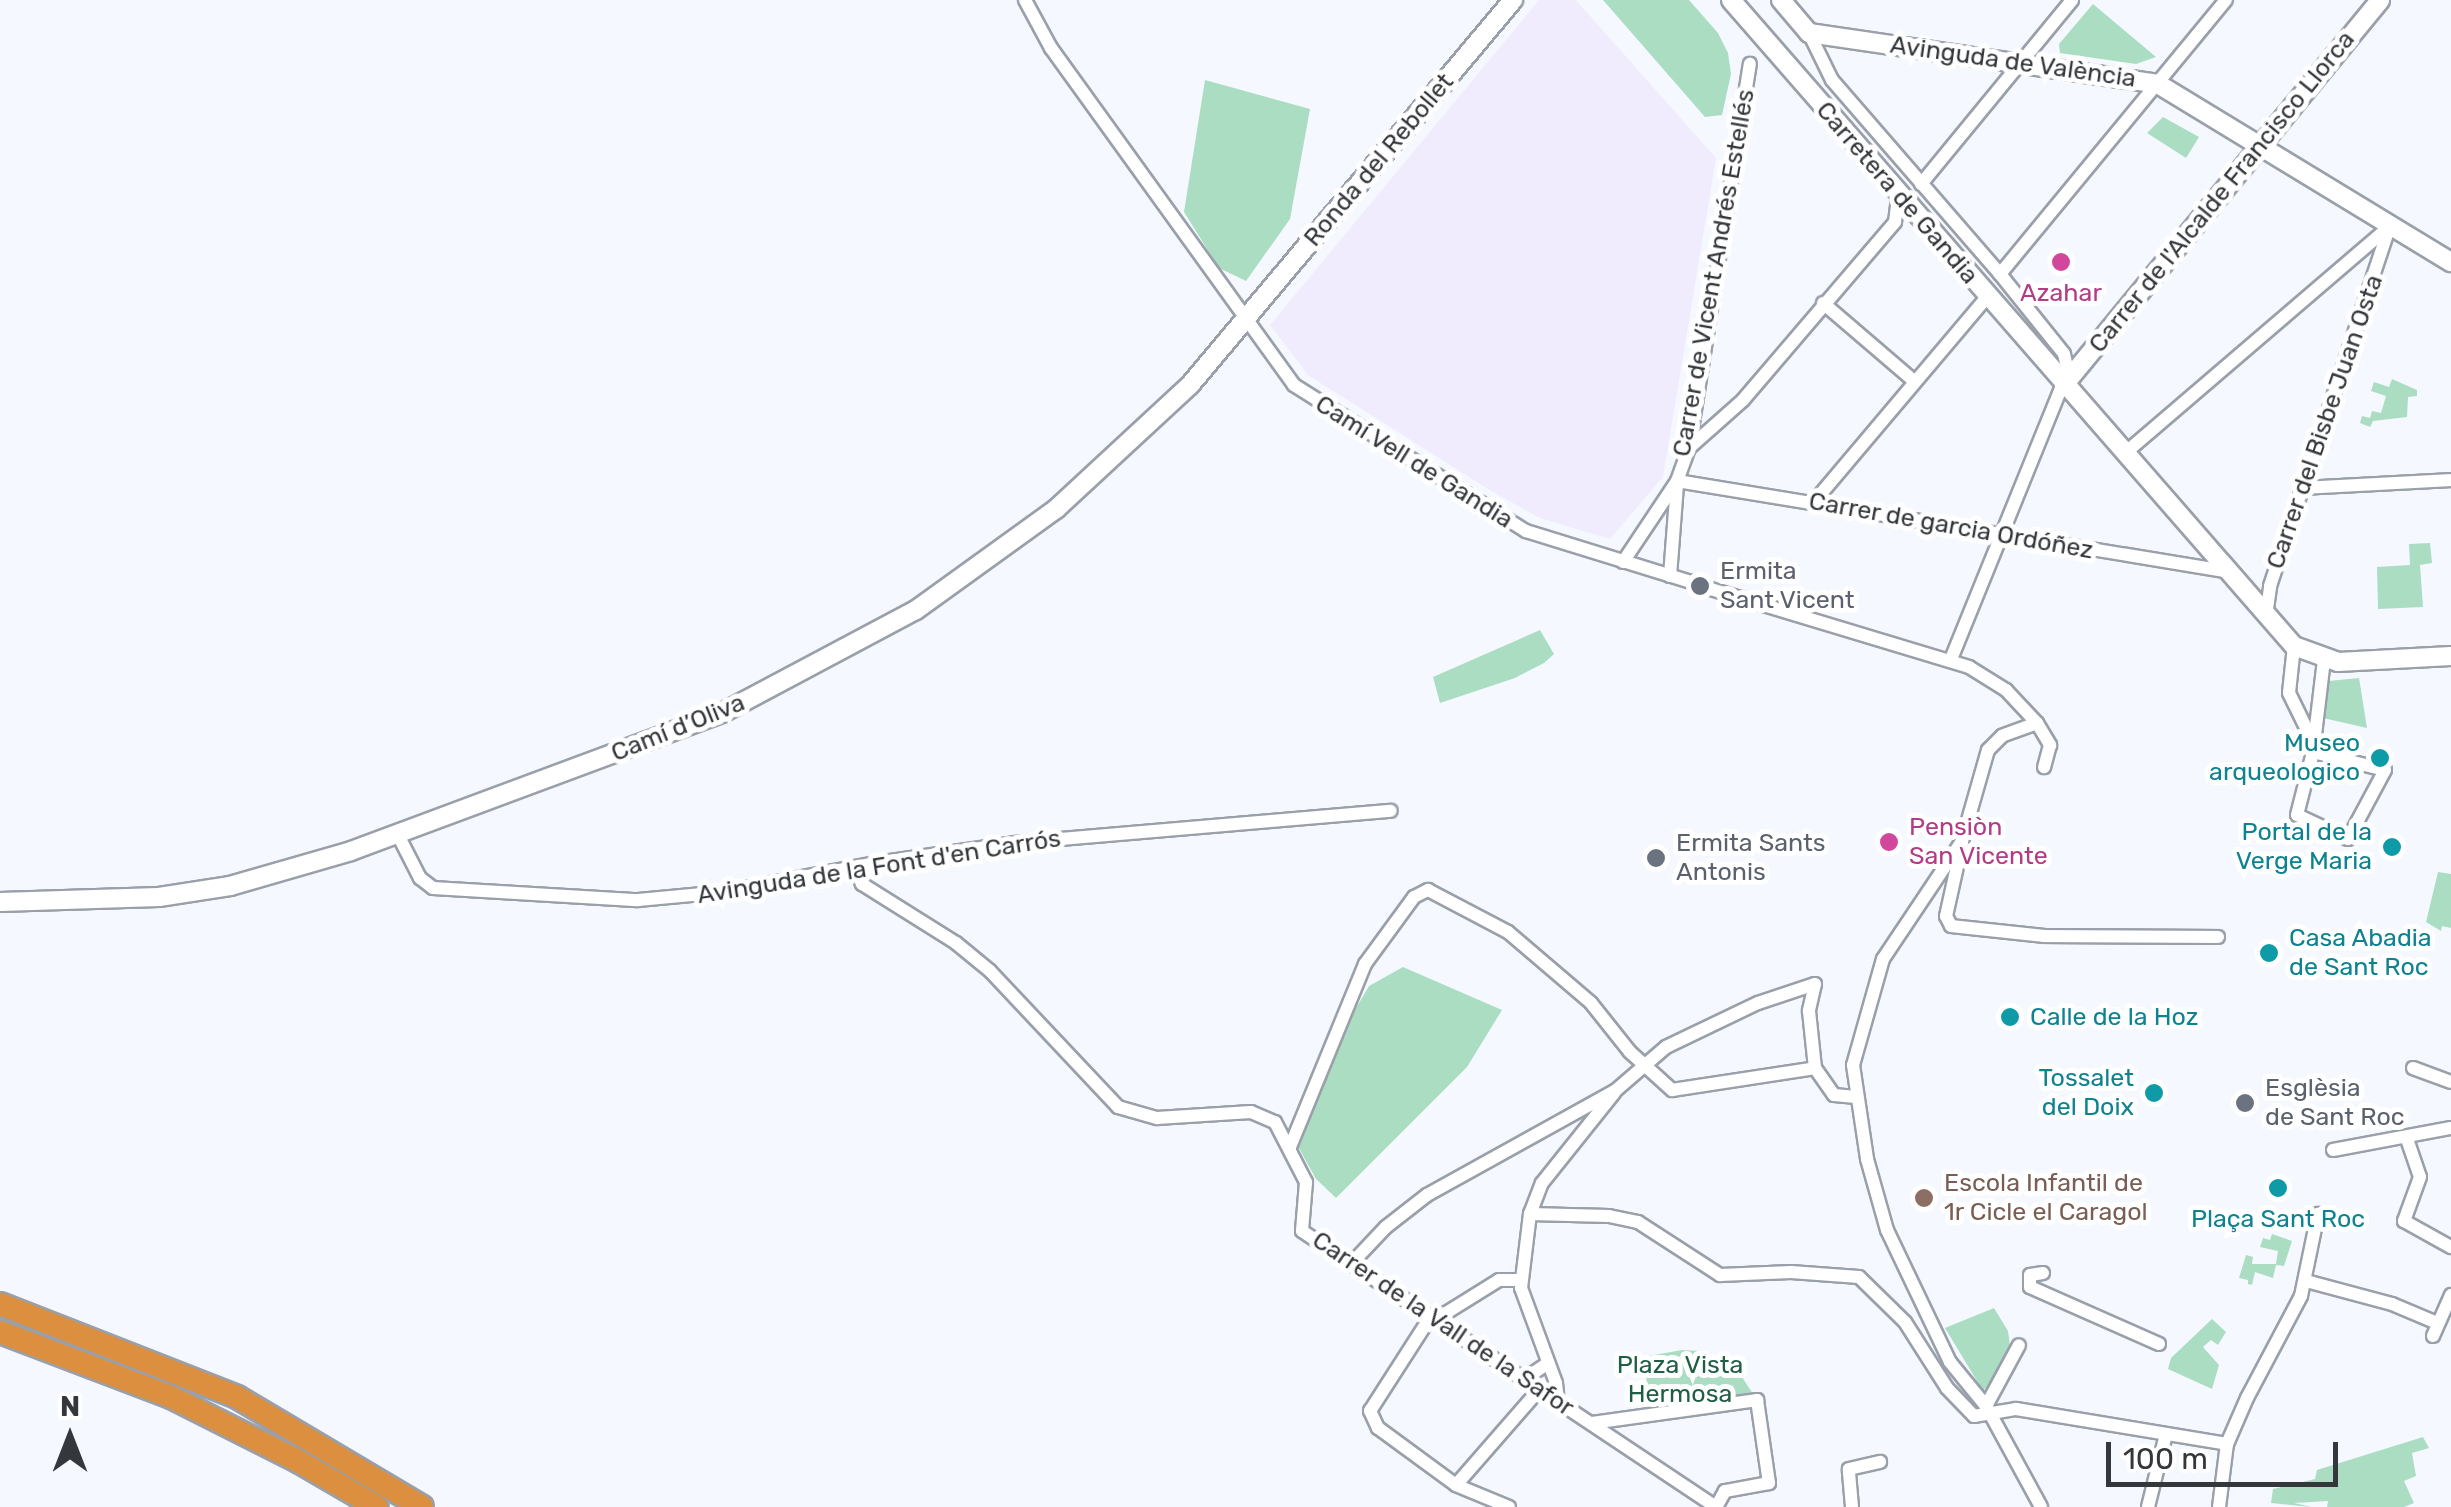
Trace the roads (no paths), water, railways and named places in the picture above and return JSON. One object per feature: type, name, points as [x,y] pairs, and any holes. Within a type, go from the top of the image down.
[{"type":"highway","points":[[0,1304],[237,1397],[422,1507]]},
{"type":"highway","points":[[0,1332],[171,1397],[298,1461],[377,1507]]},
{"type":"street","name":"Camí Vell de Gandia","points":[[1025,0],[1051,48],[1238,301],[1246,320],[1281,369],[1310,398],[1500,518],[1556,542],[1850,634],[1951,659],[2000,685],[2038,723]]},
{"type":"street","name":"Ronda del Rebollet","points":[[1246,320],[1512,0]]},
{"type":"street","name":"Carretera de Gandia","points":[[1732,0],[1986,297],[2070,375],[2124,454],[2266,619],[2294,646],[2324,660]]},
{"type":"street","points":[[1781,0],[1809,33]]},
{"type":"street","points":[[2000,274],[2226,0]]},
{"type":"street","name":"Carrer de l'Alcalde Francisco Llorca","points":[[2070,375],[2380,0]]},
{"type":"street","points":[[1922,184],[2070,1]]},
{"type":"street","name":"Carretera de Gandia","points":[[1809,33],[1832,80],[2000,274],[2064,354],[2070,375]]},
{"type":"street","name":"Avinguda de València","points":[[1809,33],[2158,84],[2451,262]]},
{"type":"street","name":"Carrer de Vicent Andrés Estellés","points":[[1623,562],[1677,481],[1689,448],[1750,64]]},
{"type":"street","points":[[1689,448],[1743,400],[1895,222],[1898,196]]},
{"type":"street","points":[[2124,454],[2390,226]]},
{"type":"street","name":"Carrer del Bisbe Juan Osta","points":[[2266,619],[2270,586],[2390,226]]},
{"type":"street","points":[[2348,262],[2364,267],[2373,281]]},
{"type":"street","points":[[1812,503],[1986,297]]},
{"type":"street","points":[[1824,303],[1914,381]]},
{"type":"street","name":"Camí d’Oliva","points":[[0,902],[104,902],[230,886],[351,851],[724,712],[916,610],[1070,497],[1190,385],[1246,320]]},
{"type":"street","points":[[1951,659],[2070,375]]},
{"type":"street","points":[[2303,488],[2451,480]]},
{"type":"street","name":"Carrer de Vicent Andrés Estellés","points":[[1670,576],[1677,481]]},
{"type":"street","name":"Carrer de garcia Ordóñez","points":[[1677,481],[2225,571]]},
{"type":"street","points":[[2294,646],[2291,698],[2313,745],[2385,770],[2348,839],[2297,814],[2313,745],[2324,660],[2451,656]]},
{"type":"street","points":[[2290,685],[2300,680],[2320,681]]},
{"type":"street","points":[[2044,767],[2050,745],[2038,723],[2002,736],[1991,745],[1962,841],[1946,916],[1951,926],[2044,936],[2218,937]]},
{"type":"street","name":"Avinguda de la Font d'en Carrós","points":[[398,832],[420,878],[444,891],[638,900],[724,892],[856,866],[1141,830],[1391,812]]},
{"type":"street","points":[[1962,841],[1884,958],[1854,1056],[1856,1098],[1886,1230],[1950,1362],[1988,1409],[2041,1507]]},
{"type":"street","name":"Carrer de la Vall de la Safor","points":[[856,866],[862,884],[978,960],[1118,1107],[1157,1118],[1251,1112],[1275,1122],[1306,1182],[1302,1231],[1716,1507]]},
{"type":"street","points":[[1290,1147],[1365,964],[1414,897],[1424,890],[1436,891],[1508,932],[1591,1003],[1643,1064],[1675,1090],[1815,1068]]},
{"type":"street","points":[[1558,1402],[1548,1363],[1523,1300],[1521,1280],[1530,1214],[1542,1184],[1615,1091],[1666,1047],[1758,1003],[1815,984],[1809,1017],[1815,1068],[1834,1096],[1856,1098]]},
{"type":"street","points":[[2413,1068],[2451,1082]]},
{"type":"street","points":[[1351,1264],[1386,1227],[1433,1191],[1615,1091]]},
{"type":"street","points":[[2332,1150],[2451,1128]]},
{"type":"street","points":[[2406,1139],[2420,1177],[2404,1221],[2451,1247]]},
{"type":"street","points":[[1530,1214],[1622,1218],[1646,1226],[1715,1274],[1844,1274],[1864,1281],[1905,1322],[1953,1395],[1974,1416],[1988,1409],[2016,1410],[2228,1444]]},
{"type":"street","points":[[2219,1507],[2228,1444],[2258,1375],[2291,1320],[2306,1281],[2318,1214]]},
{"type":"street","points":[[2043,1273],[2034,1272],[2029,1283],[2158,1344]]},
{"type":"street","points":[[1509,1507],[1456,1485],[1370,1418],[1374,1400],[1430,1316],[1446,1313],[1499,1280],[1521,1280]]},
{"type":"street","points":[[2306,1281],[2392,1304],[2435,1329],[2451,1295]]},
{"type":"street","points":[[1988,1409],[2019,1346]]},
{"type":"street","points":[[1523,1380],[1548,1363]]},
{"type":"street","points":[[1456,1485],[1538,1390]]},
{"type":"street","points":[[1592,1423],[1757,1400],[1768,1483],[1725,1491],[1716,1507]]},
{"type":"street","points":[[2148,1507],[2166,1434]]},
{"type":"street","points":[[1852,1507],[1848,1470],[1880,1462]]},
{"type":"place","name":"Azahar","points":[[2061,262]]},
{"type":"place","name":"Ermita Sant Vicent","points":[[1700,586]]},
{"type":"place","name":"Museo arqueologico","points":[[2380,758]]},
{"type":"place","name":"Pensiòn San Vicente","points":[[1889,842]]},
{"type":"place","name":"Portal de la Verge Maria","points":[[2392,847]]},
{"type":"place","name":"Ermita Sants Antonis","points":[[1656,858]]},
{"type":"place","name":"Casa Abadia de Sant Roc","points":[[2269,953]]},
{"type":"place","name":"Calle de la Hoz","points":[[2010,1017]]},
{"type":"place","name":"Tossalet del Doix","points":[[2154,1093]]},
{"type":"place","name":"Esglèsia de Sant Roc","points":[[2245,1103]]},
{"type":"place","name":"Plaça Sant Roc","points":[[2278,1188]]},
{"type":"place","name":"Escola Infantil de 1r Cicle el Caragol","points":[[1924,1198]]},
{"type":"park label","name":"Plaza Vista Hermosa","points":[[1680,1380]]}]
